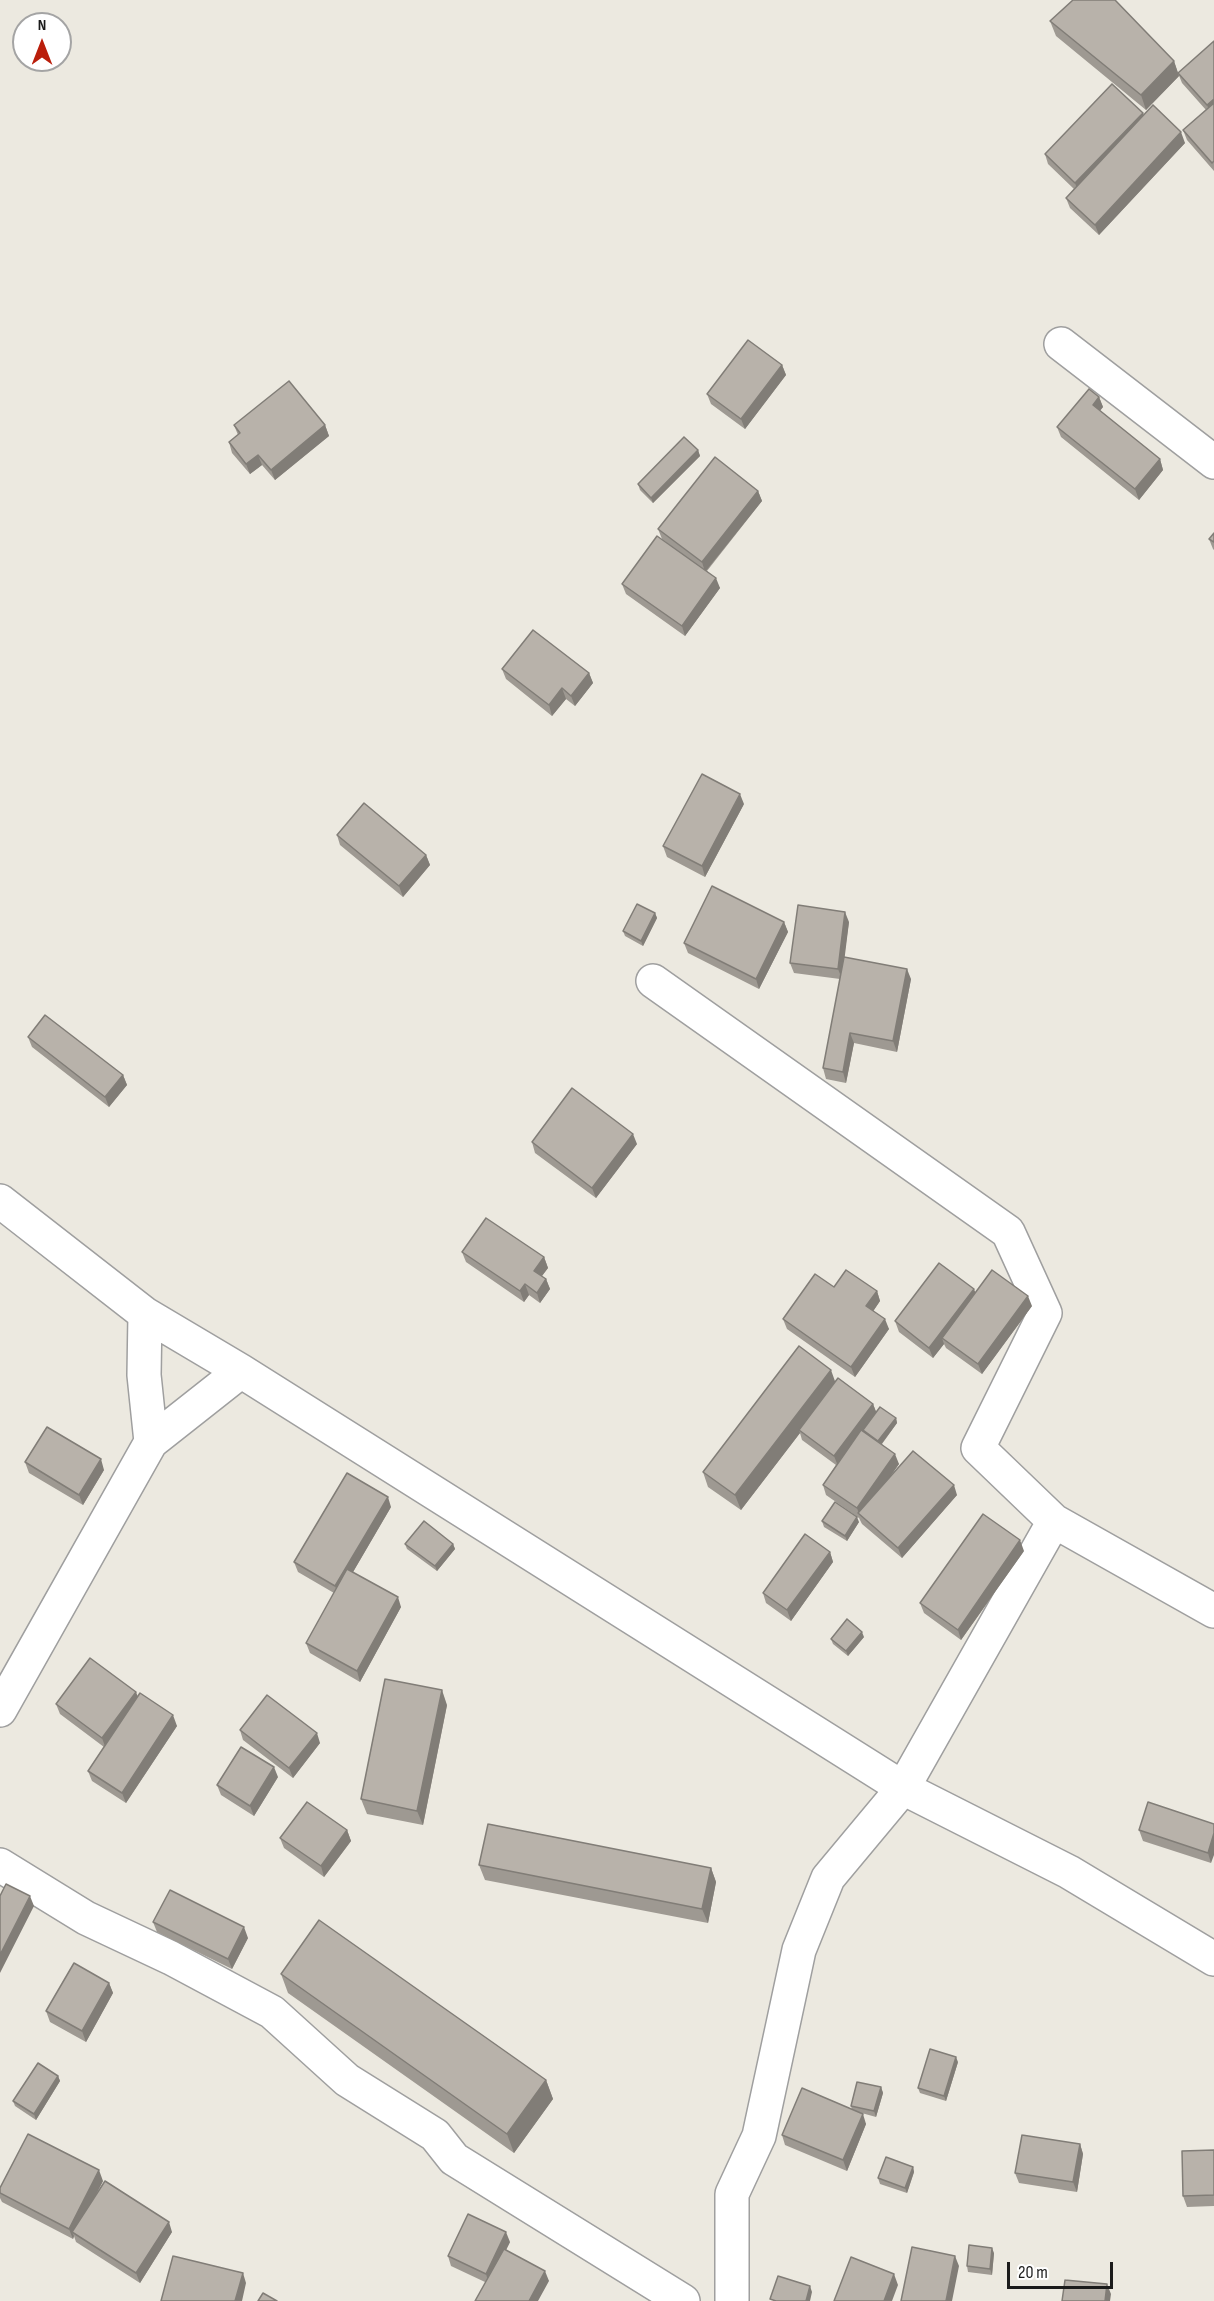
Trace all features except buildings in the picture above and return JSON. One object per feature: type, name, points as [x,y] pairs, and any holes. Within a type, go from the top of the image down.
[{"type":"street","points":[[1061,344],[1214,462]]},
{"type":"street","points":[[653,981],[1008,1232],[1045,1313],[978,1448],[1054,1521],[1214,1611]]},
{"type":"street","points":[[0,1201],[146,1314],[241,1371],[903,1788],[1069,1872],[1214,1959]]},
{"type":"street","points":[[146,1314],[144,1375],[151,1442]]},
{"type":"street","points":[[0,1710],[151,1442],[241,1371]]},
{"type":"street","points":[[732,2301],[732,2194],[759,2136],[799,1950],[828,1878],[903,1788],[1054,1521]]},
{"type":"street","points":[[0,1865],[86,1918],[171,1958],[272,2012],[347,2080],[435,2135],[454,2159],[683,2301]]}]
